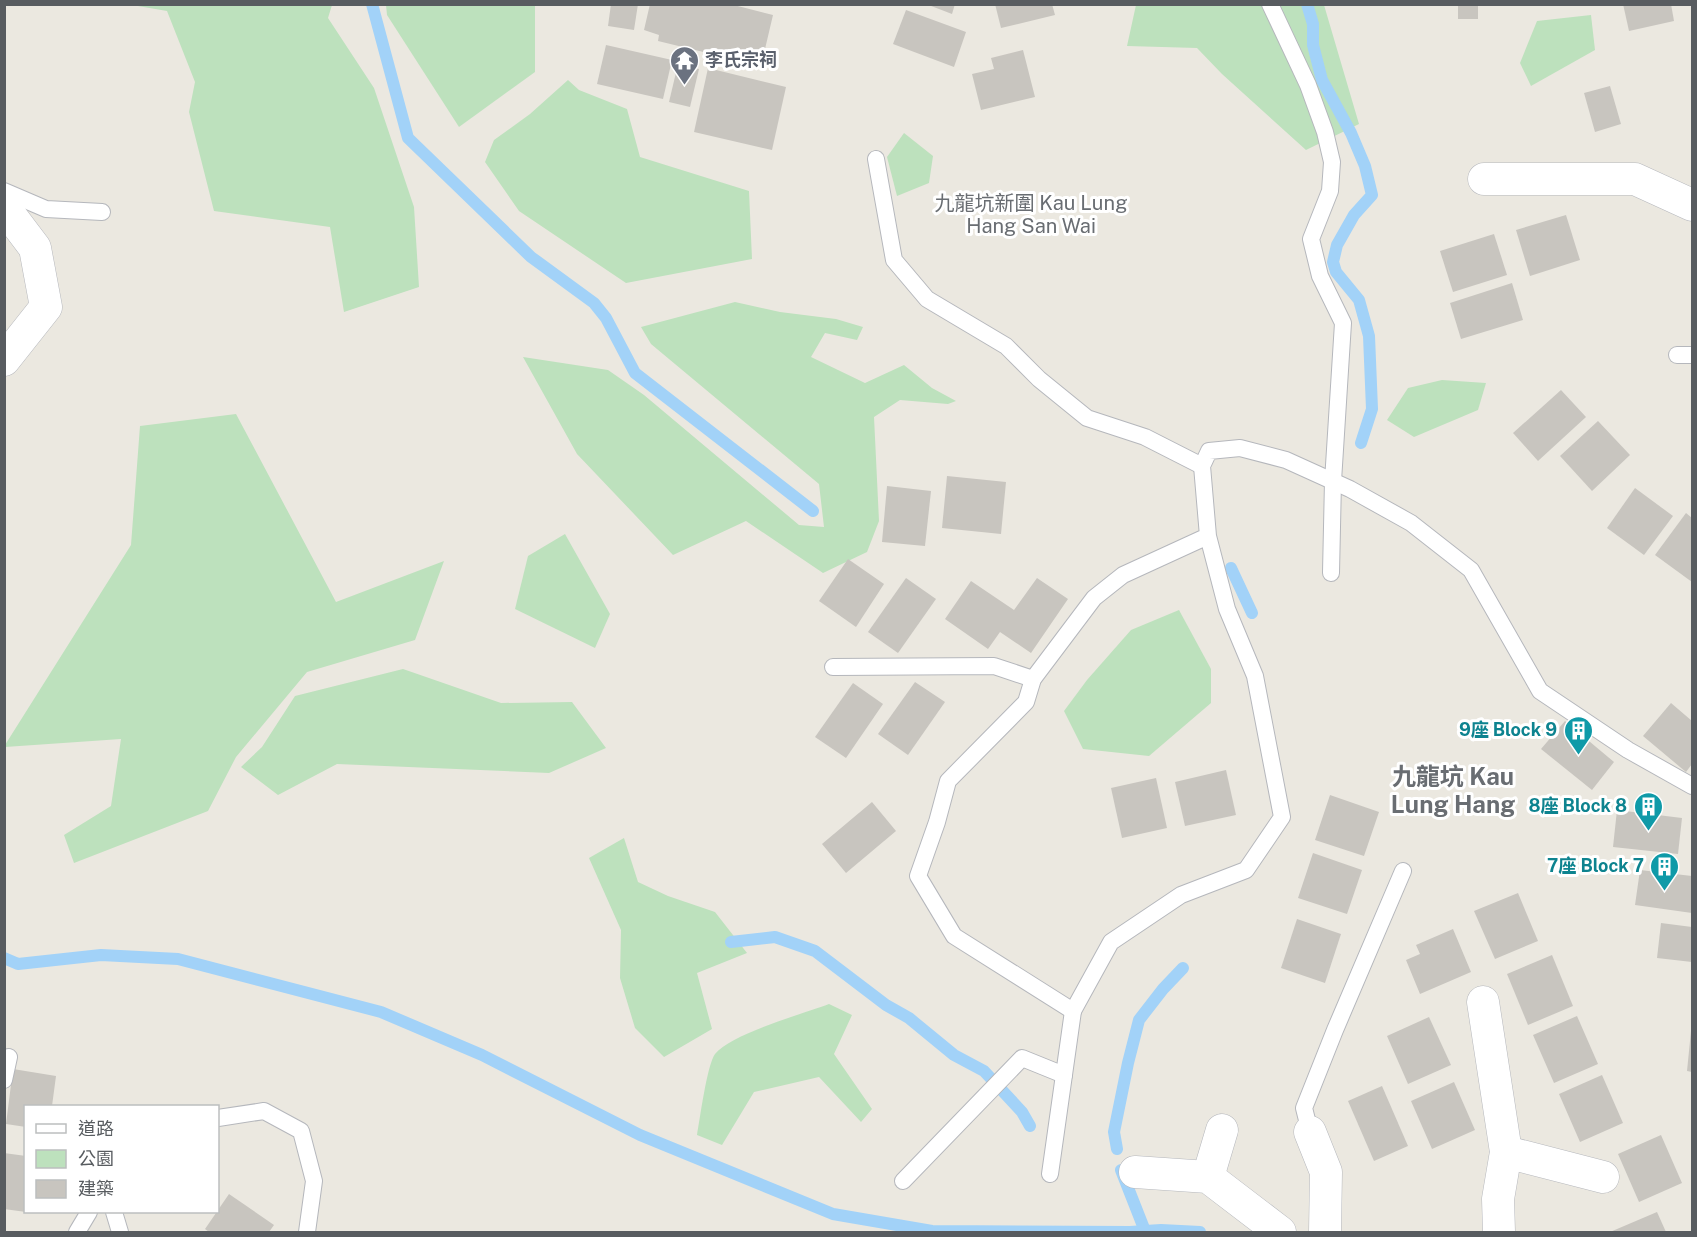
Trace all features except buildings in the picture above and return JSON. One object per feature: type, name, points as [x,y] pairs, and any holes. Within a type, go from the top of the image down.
[{"type":"street","points":[[1484,178],[1635,179],[1692,205]]},
{"type":"street","points":[[4,207],[34,248],[46,307],[4,360]]},
{"type":"street","points":[[1483,1002],[1506,1152],[1498,1199],[1499,1233]]},
{"type":"street","points":[[1208,1177],[1222,1130]]},
{"type":"street","points":[[1310,1132],[1326,1172],[1325,1233]]},
{"type":"street","points":[[1506,1152],[1603,1177]]},
{"type":"street","points":[[1135,1172],[1208,1177],[1280,1233]]},
{"type":"lane","points":[[1269,4],[1308,85],[1325,132],[1332,162],[1330,191],[1311,239],[1320,276],[1343,323],[1330,573]]},
{"type":"lane","points":[[876,159],[894,260],[927,299],[1006,346],[1039,379],[1088,418],[1145,437],[1202,466]]},
{"type":"lane","points":[[4,191],[46,209],[102,212]]},
{"type":"lane","points":[[1050,1174],[1073,1011],[1111,942],[1181,894],[1246,870],[1282,817],[1255,676],[1227,609],[1208,536],[1202,466],[1209,452],[1240,448],[1286,460],[1333,481],[1412,523],[1471,570],[1540,691],[1628,750],[1692,786]]},
{"type":"lane","points":[[1073,1011],[954,936],[918,876],[937,822],[948,781],[1026,702],[1033,680],[1094,598],[1123,575],[1208,536]]},
{"type":"lane","points":[[833,667],[994,666],[1033,680]]},
{"type":"lane","points":[[1310,1132],[1304,1108],[1403,871]]},
{"type":"lane","points":[[4,1080],[9,1057]]},
{"type":"lane","points":[[903,1181],[1022,1058],[1064,1075]]},
{"type":"lane","points":[[219,1118],[264,1111],[301,1131],[314,1181],[307,1233]]},
{"type":"lane","points":[[77,1233],[87,1213]]},
{"type":"lane","points":[[114,1213],[120,1233]]},
{"type":"green space","points":[[132,5],[332,5],[328,18],[374,88],[414,207],[419,287],[344,312],[330,227],[214,211],[189,112],[195,82],[167,11]]},
{"type":"green space","points":[[386,5],[535,5],[535,72],[459,127],[387,15]]},
{"type":"green space","points":[[1136,5],[1324,5],[1359,124],[1306,150],[1222,74],[1197,48],[1127,46]]},
{"type":"green space","points":[[1591,15],[1595,50],[1531,86],[1520,63],[1537,21]]},
{"type":"green space","points":[[568,80],[579,90],[627,109],[640,157],[749,191],[752,259],[626,283],[519,211],[485,162],[494,140],[530,114]]},
{"type":"green space","points":[[904,133],[933,156],[929,183],[897,196],[887,157]]},
{"type":"green space","points":[[735,302],[780,312],[836,319],[863,327],[857,340],[825,333],[811,357],[865,383],[904,365],[932,388],[956,401],[948,404],[900,400],[874,417],[879,521],[867,552],[823,573],[746,521],[673,555],[577,454],[523,357],[608,370],[644,395],[799,525],[824,527],[819,484],[651,344],[641,327]]},
{"type":"green space","points":[[1442,380],[1486,383],[1478,410],[1414,437],[1387,420],[1408,388]]},
{"type":"green space","points":[[236,414],[336,602],[444,561],[415,640],[307,672],[236,757],[208,811],[74,863],[64,835],[111,806],[121,739],[5,747],[5,745],[131,545],[140,426]]},
{"type":"green space","points":[[565,534],[610,614],[595,648],[515,609],[528,556]]},
{"type":"green space","points":[[1179,610],[1211,669],[1211,703],[1149,756],[1083,749],[1064,711],[1087,680],[1131,630]]},
{"type":"green space","points":[[403,669],[501,703],[572,702],[606,748],[549,773],[337,764],[278,795],[241,767],[262,747],[295,696]]},
{"type":"green space","points":[[624,838],[638,882],[668,896],[715,912],[747,953],[697,973],[712,1029],[664,1057],[635,1028],[620,978],[621,930],[589,858]]},
{"type":"green space","points":[[829,1004],[852,1015],[834,1054],[872,1109],[861,1122],[819,1077],[754,1092],[722,1145],[697,1135],[707,1080],[715,1054],[736,1039],[751,1032]]},
{"type":"waterway","points":[[372,4],[408,138],[531,257],[594,303],[606,318],[635,373],[813,511]]},
{"type":"waterway","points":[[1307,4],[1313,24],[1313,45],[1322,80],[1351,133],[1365,166],[1372,195],[1354,215],[1337,245],[1333,262],[1336,272],[1359,300],[1369,336],[1372,409],[1361,443]]},
{"type":"waterway","points":[[1231,568],[1252,613]]},
{"type":"waterway","points":[[731,942],[775,937],[815,951],[886,1005],[909,1018],[954,1055],[984,1071],[1022,1112],[1030,1126]]},
{"type":"waterway","points":[[4,958],[18,964],[101,955],[178,959],[381,1012],[482,1055],[640,1135],[833,1214],[932,1231],[1130,1232],[1161,1230],[1200,1232]]},
{"type":"waterway","points":[[1117,1149],[1114,1132],[1139,1020],[1183,968]]},
{"type":"waterway","points":[[1121,1170],[1145,1231]]},
{"type":"place","name":"李氏宗祠","points":[[684,86]]},
{"type":"place","name":"9座 Block 9","points":[[1578,756]]},
{"type":"place","name":"8座 Block 8","points":[[1648,832]]},
{"type":"place","name":"7座 Block 7","points":[[1665,892]]},
{"type":"district","name":"九龍坑新圍 Kau Lung Hang San Wai","points":[[1031,214]]},
{"type":"district","name":"九龍坑 Kau Lung Hang","points":[[1453,791]]}]
